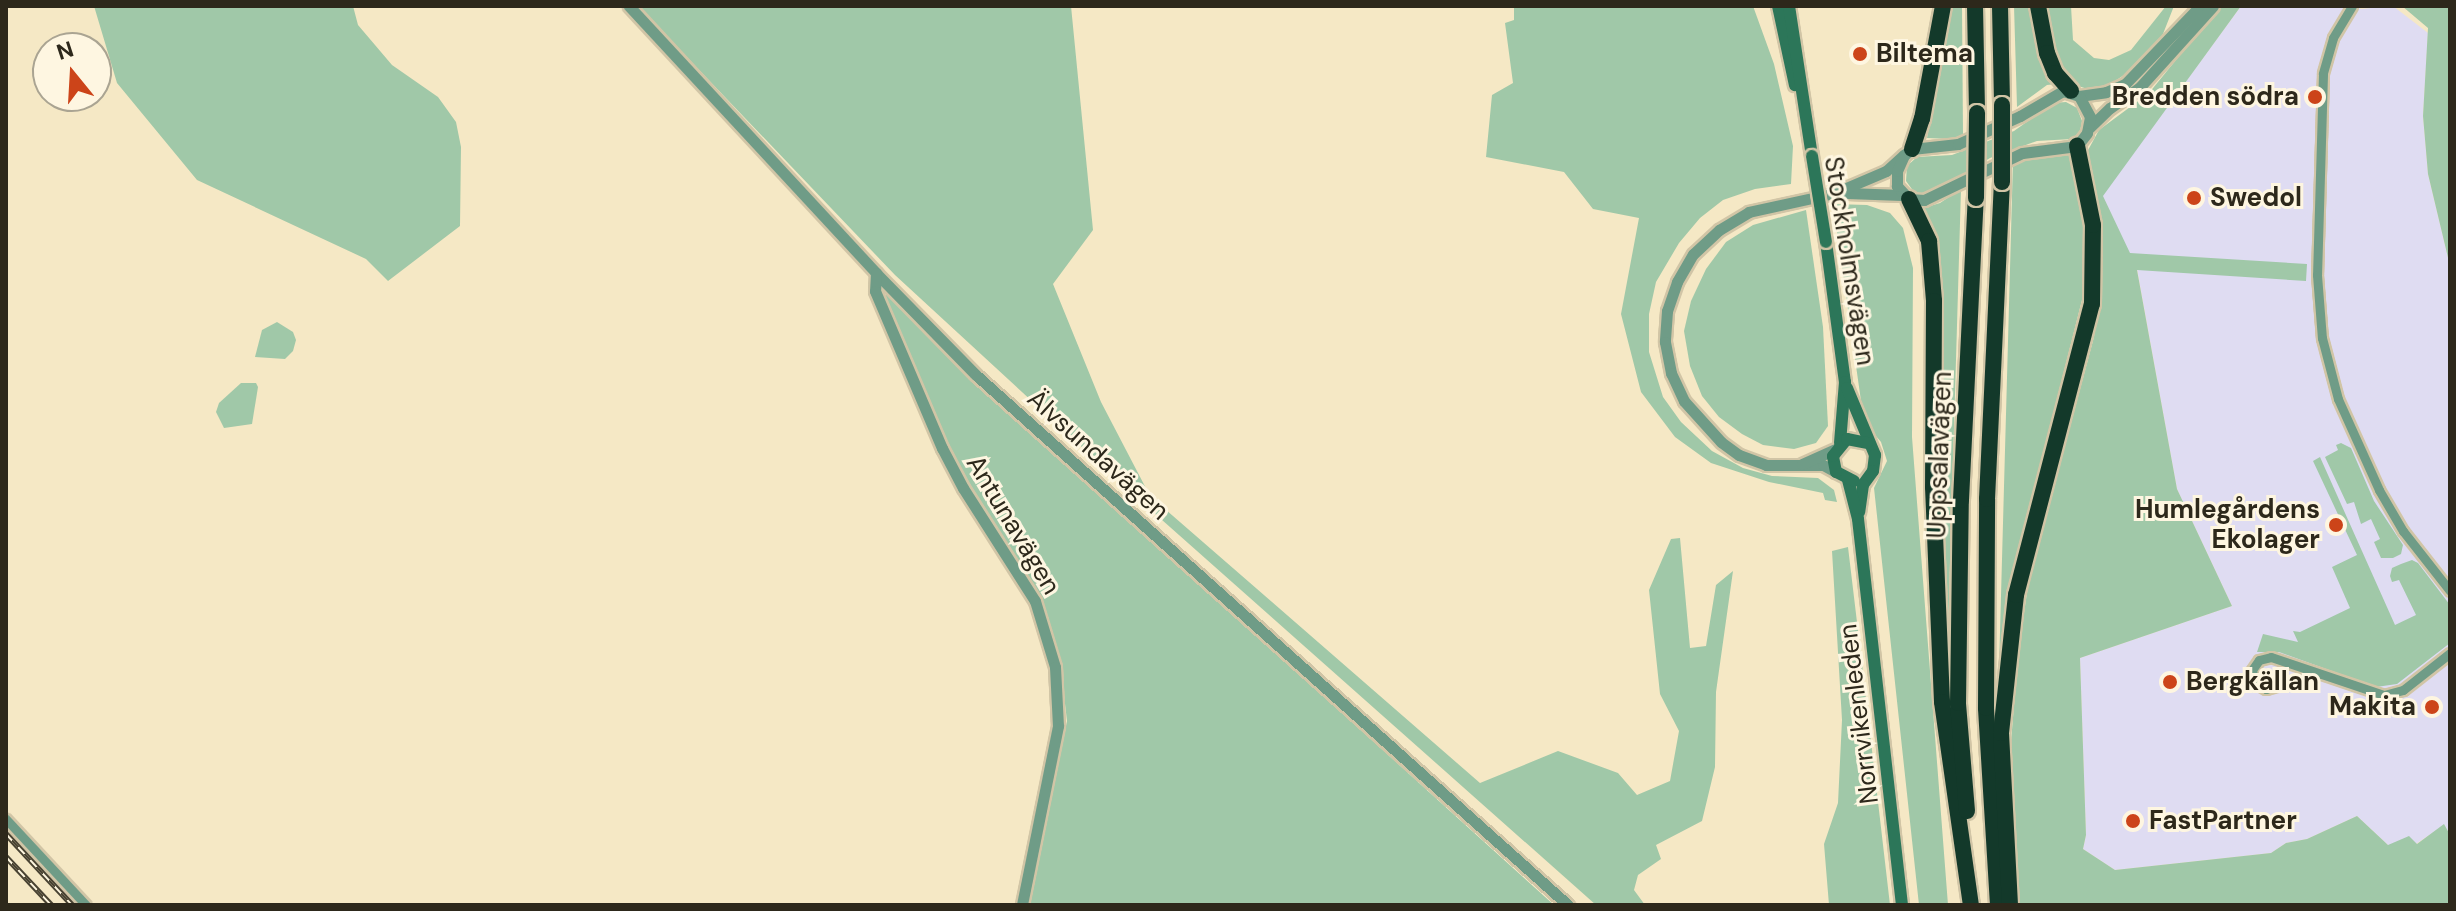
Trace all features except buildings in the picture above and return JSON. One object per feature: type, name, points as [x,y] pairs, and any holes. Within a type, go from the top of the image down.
[{"type":"highway","points":[[1908,152],[1922,119],[1943,6]]},
{"type":"highway","name":"Uppsalavägen","points":[[1972,905],[1958,703],[1961,500],[1976,198],[1975,6]]},
{"type":"highway","name":"Uppsalavägen","points":[[1998,905],[1986,708],[1987,499],[2002,182],[2000,6]]},
{"type":"highway","points":[[2038,6],[2047,53],[2055,73],[2075,93]]},
{"type":"highway","points":[[2010,905],[2001,733],[2016,595],[2092,304],[2093,225],[2077,146]]},
{"type":"highway","points":[[1906,197],[1929,241],[1934,301],[1933,487],[1942,702],[1972,905]]},
{"type":"main road","name":"Stockholmsvägen","points":[[1778,6],[1811,152]]},
{"type":"main road","name":"Stockholmsvägen","points":[[1789,6],[1845,382],[1867,443]]},
{"type":"main road","name":"Stockholmsvägen","points":[[1838,446],[1845,382]]},
{"type":"main road","points":[[1854,438],[1867,443],[1875,463],[1868,476],[1848,480],[1836,472],[1833,465],[1838,446],[1854,438]]},
{"type":"main road","name":"Norrvikenleden","points":[[1858,519],[1863,485],[1868,476]]},
{"type":"main road","name":"Norrvikenleden","points":[[1848,480],[1858,519],[1902,905]]},
{"type":"street","name":"Älvsundavägen","points":[[629,6],[876,273],[976,375],[1568,905]]},
{"type":"street","points":[[1836,472],[1823,465],[1795,468],[1766,465],[1739,455],[1701,423],[1684,401],[1671,373],[1665,342],[1667,311],[1677,282],[1693,254],[1719,230],[1749,212],[1832,194],[1886,171],[1908,152],[1958,144],[2020,116],[2053,94],[2106,92],[2125,84],[2200,6]]},
{"type":"street","points":[[1832,194],[1924,200],[1940,195],[2022,153],[2077,146],[2090,127],[2110,108],[2139,88],[2213,6]]},
{"type":"street","points":[[2352,6],[2333,38],[2323,74],[2317,275],[2322,338],[2333,384],[2379,490],[2403,531],[2450,591]]},
{"type":"street","points":[[2075,93],[2087,109],[2090,127]]},
{"type":"street","points":[[1906,197],[1897,171],[1908,152]]},
{"type":"street","name":"Antunavägen","points":[[876,273],[875,291],[942,448],[963,488],[1035,601],[1055,667],[1058,726],[1022,905]]},
{"type":"street","points":[[1795,468],[1838,446]]},
{"type":"street","points":[[2318,674],[2266,689],[2254,682],[2252,670],[2259,660],[2271,657],[2369,692],[2394,693],[2450,653]]},
{"type":"street","points":[[6,819],[86,905]]},
{"type":"shaded area","points":[[2241,6],[2356,6],[2361,9],[2393,6],[2428,33],[2423,116],[2428,174],[2450,266],[2450,835],[2444,825],[2416,844],[2388,845],[2357,816],[2307,839],[2286,843],[2271,853],[2115,870],[2083,849],[2086,835],[2080,658],[2232,606],[2177,489],[2137,269],[2102,196]]},
{"type":"green space","points":[[94,6],[353,6],[358,25],[392,65],[438,97],[456,122],[461,147],[460,226],[388,281],[366,259],[197,180],[117,83],[112,66],[112,32],[102,32]]},
{"type":"green space","points":[[638,6],[1071,6],[1093,230],[1053,284],[1101,402],[1150,496],[1480,783],[1558,751],[1618,773],[1637,795],[1670,781],[1679,731],[1660,694],[1649,590],[1671,539],[1680,538],[1690,648],[1706,646],[1716,585],[1733,571],[1716,692],[1715,767],[1702,821],[1656,845],[1661,859],[1638,875],[1634,890],[1645,905],[1596,905],[1135,496],[895,275]]},
{"type":"green space","points":[[1514,6],[1753,6],[1774,64],[1793,146],[1791,184],[1755,189],[1723,200],[1700,218],[1679,243],[1656,282],[1649,314],[1649,352],[1663,397],[1681,422],[1712,451],[1743,468],[1772,476],[1818,478],[1834,490],[1837,502],[1825,500],[1823,493],[1769,482],[1711,463],[1675,437],[1641,392],[1621,314],[1639,218],[1593,209],[1564,172],[1486,157],[1492,95],[1513,83],[1505,23],[1514,20]]},
{"type":"green space","points":[[1949,6],[1962,6],[1963,135],[1950,139],[1927,138]]},
{"type":"green space","points":[[2014,6],[2032,6],[2039,55],[2056,84],[2047,85],[2017,107]]},
{"type":"green space","points":[[2045,6],[2071,6],[2073,40],[2094,58],[2109,60],[2131,50],[2166,6],[2174,6],[2161,39],[2127,73],[2109,85],[2088,89],[2071,84],[2059,68]]},
{"type":"green space","points":[[2220,6],[2241,6],[2103,196],[2130,253],[2307,264],[2306,281],[2137,270],[2177,489],[2232,606],[2080,658],[2086,835],[2083,849],[2115,870],[2271,853],[2286,843],[2307,839],[2357,816],[2388,845],[2409,836],[2417,844],[2444,824],[2450,835],[2450,905],[2019,905],[2010,754],[2019,645],[2029,580],[2094,337],[2101,264],[2100,225],[2087,152],[2099,130],[2149,93]]},
{"type":"green space","points":[[2402,6],[2450,6],[2450,266],[2428,174],[2423,116],[2428,28]]},
{"type":"green space","points":[[2066,102],[2077,108],[2082,121],[2080,132],[2072,139],[2037,141],[1990,158],[1930,195],[1914,192],[1906,181],[1907,166],[1917,157],[1952,155],[2014,131],[2053,103]]},
{"type":"green space","points":[[2038,152],[2070,154],[2084,224],[2085,288],[2015,565],[1999,668],[2013,160]]},
{"type":"green space","points":[[1961,189],[1947,667],[1920,209],[1940,203]]},
{"type":"green space","points":[[1833,204],[1867,205],[1890,213],[1903,228],[1913,268],[1912,437],[1948,905],[1919,905],[1874,488],[1887,461],[1881,442],[1864,422]]},
{"type":"green space","points":[[1806,210],[1823,327],[1828,426],[1816,443],[1794,449],[1763,445],[1719,417],[1702,396],[1690,366],[1684,331],[1691,301],[1706,269],[1726,242],[1753,225]]},
{"type":"green space","points":[[888,291],[970,377],[1554,905],[1030,905],[1067,721],[1061,669],[1048,617],[1035,590],[968,487],[947,447],[897,328],[885,296]]},
{"type":"green space","points":[[277,322],[293,332],[296,340],[293,351],[285,359],[255,357],[262,330]]},
{"type":"green space","points":[[241,383],[256,383],[258,387],[252,424],[224,428],[216,412],[219,403]]},
{"type":"green space","points":[[2341,443],[2351,448],[2374,501],[2403,545],[2401,554],[2393,558],[2381,558],[2374,542],[2380,539],[2371,519],[2361,524],[2354,502],[2347,504],[2325,457],[2338,450],[2336,445]]},
{"type":"green space","points":[[2320,457],[2395,625],[2416,615],[2399,580],[2392,582],[2390,576],[2392,568],[2412,560],[2418,563],[2450,605],[2450,643],[2397,684],[2376,687],[2279,652],[2257,652],[2263,634],[2298,642],[2293,631],[2300,632],[2350,608],[2332,567],[2357,555],[2313,461]]},
{"type":"green space","points":[[1848,547],[1890,905],[1829,905],[1824,844],[1838,803],[1842,720],[1832,551]]},
{"type":"railway","points":[[6,834],[72,905]]},
{"type":"railway","points":[[6,857],[51,905]]},
{"type":"place","name":"Biltema","points":[[1860,54]]},
{"type":"place","name":"Bredden södra","points":[[2315,97]]},
{"type":"place","name":"Swedol","points":[[2194,198]]},
{"type":"place","name":"Humlegårdens Ekolager","points":[[2336,525]]},
{"type":"place","name":"Bergkällan","points":[[2170,682]]},
{"type":"place","name":"Makita","points":[[2432,707]]},
{"type":"place","name":"FastPartner","points":[[2133,821]]}]
